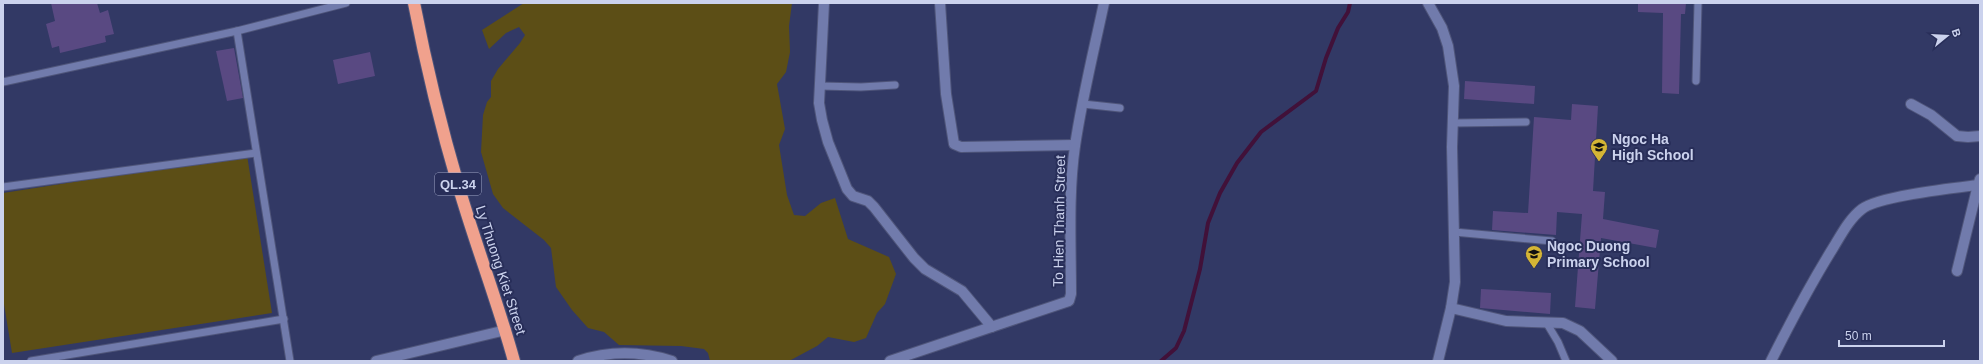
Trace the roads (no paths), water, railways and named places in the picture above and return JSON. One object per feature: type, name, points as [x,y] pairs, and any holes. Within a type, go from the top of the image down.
[{"type":"highway","name":"Ly Thuong Kiet Street","points":[[414,3],[442,131],[472,231],[506,330],[514,361]]},
{"type":"street","points":[[824,3],[819,104],[830,149],[847,189],[853,196],[868,201],[914,258],[925,269],[962,291],[992,327]]},
{"type":"street","points":[[940,3],[946,94],[954,144],[961,147],[1075,146]]},
{"type":"street","name":"To Hien Thanh Street","points":[[890,361],[948,340],[1069,301],[1071,294],[1072,173],[1075,146],[1104,3]]},
{"type":"street","points":[[1428,3],[1442,28],[1452,65],[1454,123],[1452,147],[1455,282],[1451,308],[1438,361]]},
{"type":"street","points":[[1911,104],[1932,114],[1957,136],[1980,136]]},
{"type":"street","points":[[1771,361],[1802,300],[1823,264],[1849,223],[1862,209],[1878,202],[1979,182],[1957,271]]},
{"type":"street","points":[[1451,308],[1506,321],[1563,323],[1575,328],[1612,361]]},
{"type":"street","points":[[376,361],[506,330]]},
{"type":"street","points":[[578,361],[594,356],[612,353],[646,355],[672,361]]},
{"type":"lane","points":[[3,82],[237,31],[346,3]]},
{"type":"lane","points":[[1696,81],[1698,3]]},
{"type":"lane","points":[[237,31],[290,361]]},
{"type":"lane","points":[[820,86],[862,87],[895,85]]},
{"type":"lane","points":[[1083,104],[1120,108]]},
{"type":"lane","points":[[1454,123],[1526,122]]},
{"type":"lane","points":[[3,188],[256,153]]},
{"type":"lane","points":[[1454,232],[1552,242]]},
{"type":"lane","points":[[31,361],[284,319]]},
{"type":"lane","points":[[1546,322],[1558,342],[1566,361]]},
{"type":"waterway","points":[[1161,361],[1176,348],[1184,331],[1200,269],[1208,223],[1220,193],[1237,163],[1261,132],[1316,91],[1326,58],[1338,28],[1348,12],[1350,3]]},
{"type":"place","name":"Ngoc Ha High School","points":[[1599,162]]},
{"type":"place","name":"Ngoc Duong Primary School","points":[[1534,269]]}]
